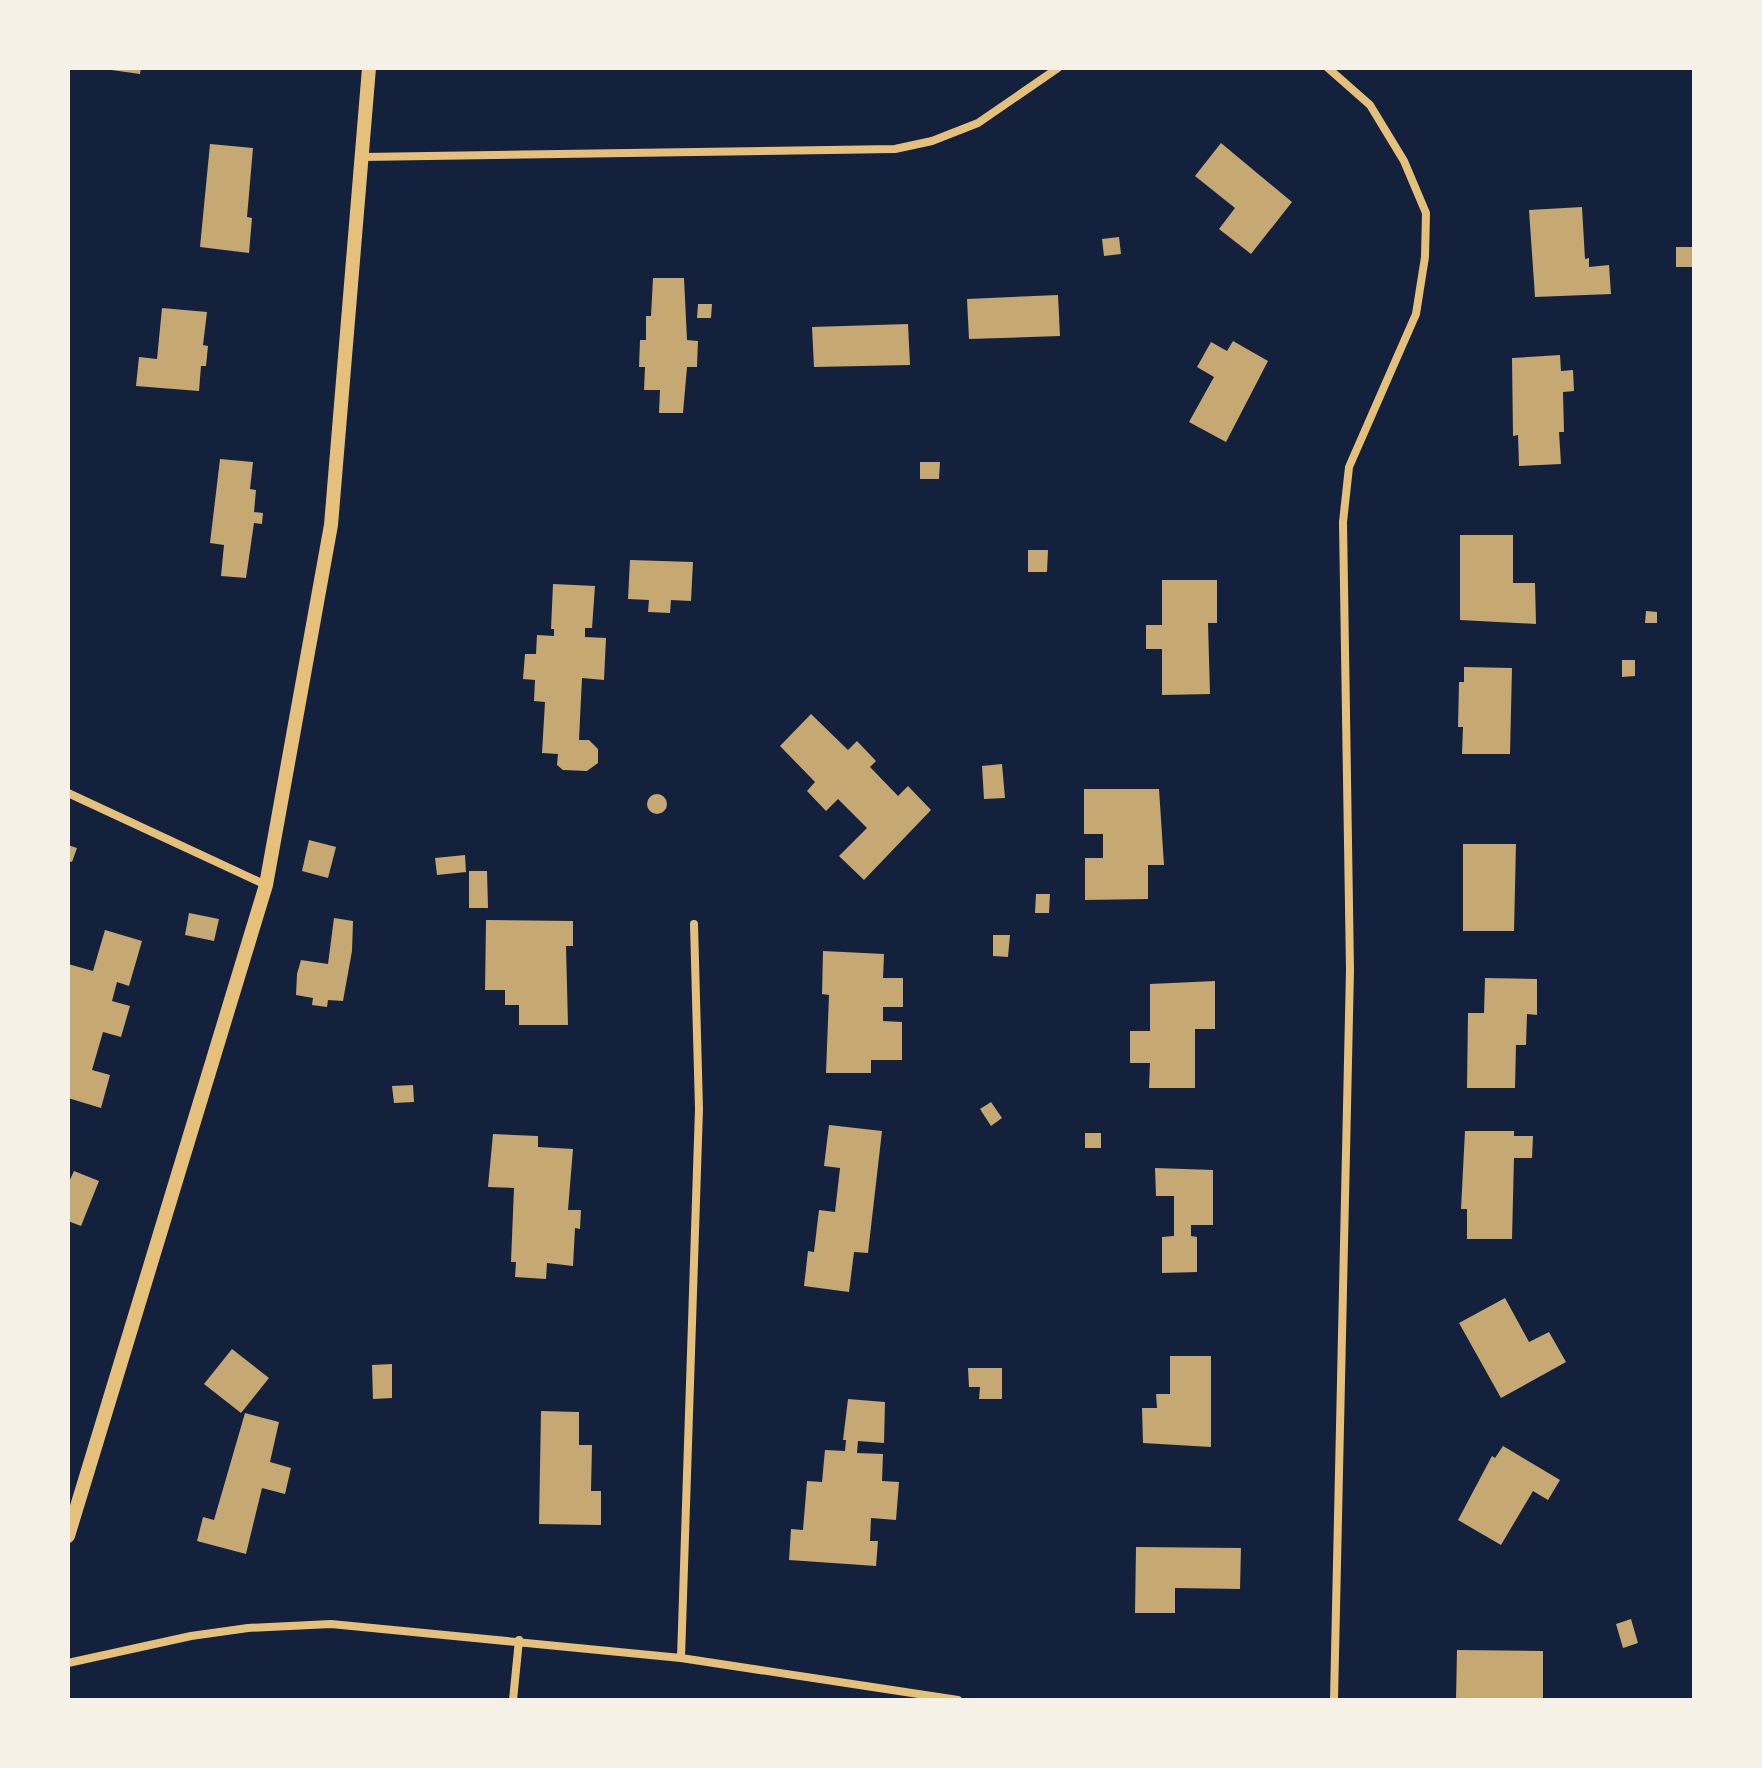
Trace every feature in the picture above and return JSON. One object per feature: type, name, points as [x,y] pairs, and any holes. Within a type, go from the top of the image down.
[{"type":"street","points":[[68,1536],[266,885],[331,525],[369,68]]},
{"type":"street","points":[[363,157],[895,149],[932,141],[978,123],[1058,68]]},
{"type":"street","points":[[1328,68],[1370,105],[1404,161],[1426,213],[1425,257],[1416,314],[1349,467],[1343,522],[1350,970],[1334,1700]]},
{"type":"street","points":[[68,793],[266,885]]},
{"type":"street","points":[[681,1658],[699,1109],[694,924]]},
{"type":"street","points":[[68,1663],[156,1642],[286,1625],[388,1627],[681,1658],[958,1700]]},
{"type":"street","points":[[513,1700],[519,1640]]},
{"type":"building","points":[[97,68],[141,68],[140,74]]},
{"type":"building","points":[[1221,143],[1292,202],[1251,254],[1219,229],[1235,208],[1195,176]]},
{"type":"building","points":[[210,144],[253,148],[247,217],[252,218],[249,253],[200,247]]},
{"type":"building","points":[[1582,207],[1585,259],[1589,258],[1589,267],[1609,265],[1611,294],[1535,297],[1529,210]]},
{"type":"building","points":[[1119,237],[1121,254],[1104,256],[1102,239]]},
{"type":"building","points":[[1676,247],[1692,247],[1692,267],[1676,267]]},
{"type":"building","points":[[653,278],[684,278],[687,340],[698,341],[697,367],[687,367],[683,413],[659,413],[660,390],[644,390],[645,367],[639,367],[640,340],[646,340],[646,316],[651,316]]},
{"type":"building","points":[[1058,295],[1060,336],[969,339],[967,299]]},
{"type":"building","points":[[698,304],[712,304],[711,318],[697,318]]},
{"type":"building","points":[[162,308],[207,312],[203,345],[208,346],[206,366],[201,366],[199,391],[136,386],[139,357],[157,359]]},
{"type":"building","points":[[908,324],[910,365],[814,367],[812,327]]},
{"type":"building","points":[[1233,341],[1268,361],[1226,442],[1189,422],[1214,377],[1197,367],[1211,342],[1227,351]]},
{"type":"building","points":[[1560,355],[1561,371],[1573,370],[1574,391],[1563,392],[1564,432],[1559,432],[1561,464],[1519,466],[1518,435],[1513,436],[1512,358]]},
{"type":"building","points":[[220,459],[253,462],[250,489],[256,490],[254,512],[263,513],[262,524],[254,523],[246,578],[221,576],[224,545],[210,543]]},
{"type":"building","points":[[920,462],[940,462],[939,479],[920,479]]},
{"type":"building","points":[[1460,535],[1513,535],[1513,583],[1535,583],[1536,624],[1460,620]]},
{"type":"building","points":[[1028,550],[1048,550],[1047,572],[1028,572]]},
{"type":"building","points":[[630,560],[693,562],[691,601],[671,600],[670,613],[648,612],[649,600],[628,599]]},
{"type":"building","points":[[1162,580],[1217,580],[1217,623],[1208,623],[1210,694],[1162,695],[1162,649],[1146,649],[1146,625],[1162,625]]},
{"type":"building","points":[[553,584],[595,586],[592,628],[585,628],[585,637],[606,638],[604,680],[582,678],[579,740],[589,740],[598,749],[598,763],[587,771],[563,770],[557,765],[558,754],[542,753],[545,702],[534,701],[535,680],[523,679],[525,654],[536,654],[537,635],[554,636],[554,629],[551,629]]},
{"type":"building","points":[[1646,611],[1657,612],[1657,623],[1645,623]]},
{"type":"building","points":[[1622,660],[1635,660],[1635,676],[1622,677]]},
{"type":"building","points":[[1464,667],[1512,668],[1510,754],[1462,754],[1463,727],[1458,727],[1459,682],[1464,682]]},
{"type":"building","points":[[811,714],[848,750],[857,741],[876,761],[870,767],[898,796],[908,786],[931,810],[864,880],[839,856],[867,828],[838,799],[826,811],[807,791],[815,782],[780,746]]},
{"type":"building","points":[[1002,764],[1005,798],[984,799],[982,766]]},
{"type":"building","points":[[1084,789],[1159,789],[1164,865],[1148,865],[1148,899],[1085,900],[1085,858],[1103,858],[1103,834],[1084,834]]},
{"type":"building","points":[[657,794],[664,797],[667,804],[664,811],[657,814],[650,811],[647,804],[650,797]]},
{"type":"building","points":[[309,840],[336,847],[328,878],[302,871]]},
{"type":"building","points":[[1463,844],[1516,844],[1514,931],[1463,931]]},
{"type":"building","points":[[68,845],[77,848],[72,862],[68,861]]},
{"type":"building","points":[[465,855],[466,872],[437,875],[435,858]]},
{"type":"building","points":[[469,871],[487,871],[488,908],[469,908]]},
{"type":"building","points":[[1036,894],[1050,894],[1049,913],[1035,913]]},
{"type":"building","points":[[189,913],[219,919],[214,941],[185,935]]},
{"type":"building","points":[[334,918],[353,921],[352,951],[343,1001],[328,1000],[327,1007],[312,1005],[313,998],[296,995],[297,974],[301,960],[328,964]]},
{"type":"building","points":[[486,920],[573,921],[573,946],[566,946],[568,1025],[519,1025],[519,1005],[505,1005],[505,990],[485,990]]},
{"type":"building","points":[[105,930],[142,941],[129,986],[117,982],[112,1001],[130,1006],[121,1037],[103,1032],[92,1070],[110,1075],[101,1108],[68,1098],[68,964],[93,971]]},
{"type":"building","points":[[993,935],[1010,935],[1008,957],[993,956]]},
{"type":"building","points":[[823,951],[884,954],[883,978],[903,978],[903,1007],[883,1007],[883,1021],[902,1022],[902,1060],[871,1060],[871,1073],[826,1073],[829,995],[822,994]]},
{"type":"building","points":[[1485,978],[1537,979],[1537,1015],[1527,1014],[1526,1045],[1516,1045],[1515,1088],[1467,1088],[1468,1013],[1484,1013]]},
{"type":"building","points":[[1215,981],[1215,1029],[1195,1029],[1195,1088],[1149,1088],[1150,1063],[1130,1063],[1130,1031],[1150,1031],[1150,984]]},
{"type":"building","points":[[413,1085],[414,1102],[394,1103],[392,1086]]},
{"type":"building","points":[[991,1102],[1002,1118],[991,1126],[980,1109]]},
{"type":"building","points":[[829,1125],[882,1131],[868,1253],[854,1252],[849,1292],[804,1286],[808,1251],[814,1252],[819,1210],[835,1212],[840,1168],[824,1166]]},
{"type":"building","points":[[1465,1131],[1514,1131],[1514,1136],[1533,1136],[1532,1158],[1514,1158],[1512,1239],[1467,1239],[1467,1209],[1461,1209]]},
{"type":"building","points":[[1085,1133],[1101,1133],[1101,1148],[1085,1148]]},
{"type":"building","points":[[493,1134],[538,1136],[538,1147],[573,1149],[568,1210],[581,1210],[580,1229],[575,1228],[573,1266],[547,1263],[546,1279],[515,1277],[516,1262],[511,1262],[514,1188],[488,1187]]},
{"type":"building","points":[[1155,1168],[1213,1170],[1213,1225],[1191,1225],[1191,1236],[1197,1237],[1197,1272],[1162,1273],[1162,1237],[1174,1236],[1174,1196],[1156,1196]]},
{"type":"building","points":[[74,1171],[99,1181],[81,1226],[68,1221],[68,1184]]},
{"type":"building","points":[[1505,1298],[1529,1342],[1549,1332],[1566,1362],[1501,1398],[1459,1323]]},
{"type":"building","points":[[232,1349],[269,1378],[241,1413],[204,1384]]},
{"type":"building","points":[[1170,1356],[1211,1356],[1211,1447],[1143,1443],[1142,1408],[1157,1408],[1156,1394],[1170,1394]]},
{"type":"building","points":[[392,1364],[392,1398],[373,1399],[372,1365]]},
{"type":"building","points":[[968,1368],[1002,1368],[1002,1399],[979,1399],[980,1387],[969,1387]]},
{"type":"building","points":[[848,1399],[885,1402],[884,1443],[858,1441],[857,1453],[883,1454],[882,1481],[899,1482],[896,1520],[871,1518],[870,1541],[878,1541],[876,1566],[789,1560],[791,1529],[803,1530],[807,1481],[822,1482],[825,1450],[845,1451],[846,1440],[843,1440]]},
{"type":"building","points":[[541,1411],[579,1412],[579,1445],[592,1445],[591,1491],[601,1491],[601,1525],[539,1524]]},
{"type":"building","points":[[245,1413],[279,1422],[270,1462],[291,1468],[285,1494],[262,1488],[246,1554],[197,1541],[203,1517],[214,1520]]},
{"type":"building","points":[[1503,1446],[1560,1480],[1548,1500],[1533,1491],[1501,1545],[1458,1520],[1492,1456],[1495,1458]]},
{"type":"building","points":[[1136,1547],[1241,1548],[1240,1589],[1175,1588],[1175,1613],[1135,1613]]},
{"type":"building","points":[[1631,1619],[1638,1643],[1623,1648],[1616,1624]]},
{"type":"building","points":[[1457,1650],[1543,1651],[1543,1700],[1456,1700]]}]
